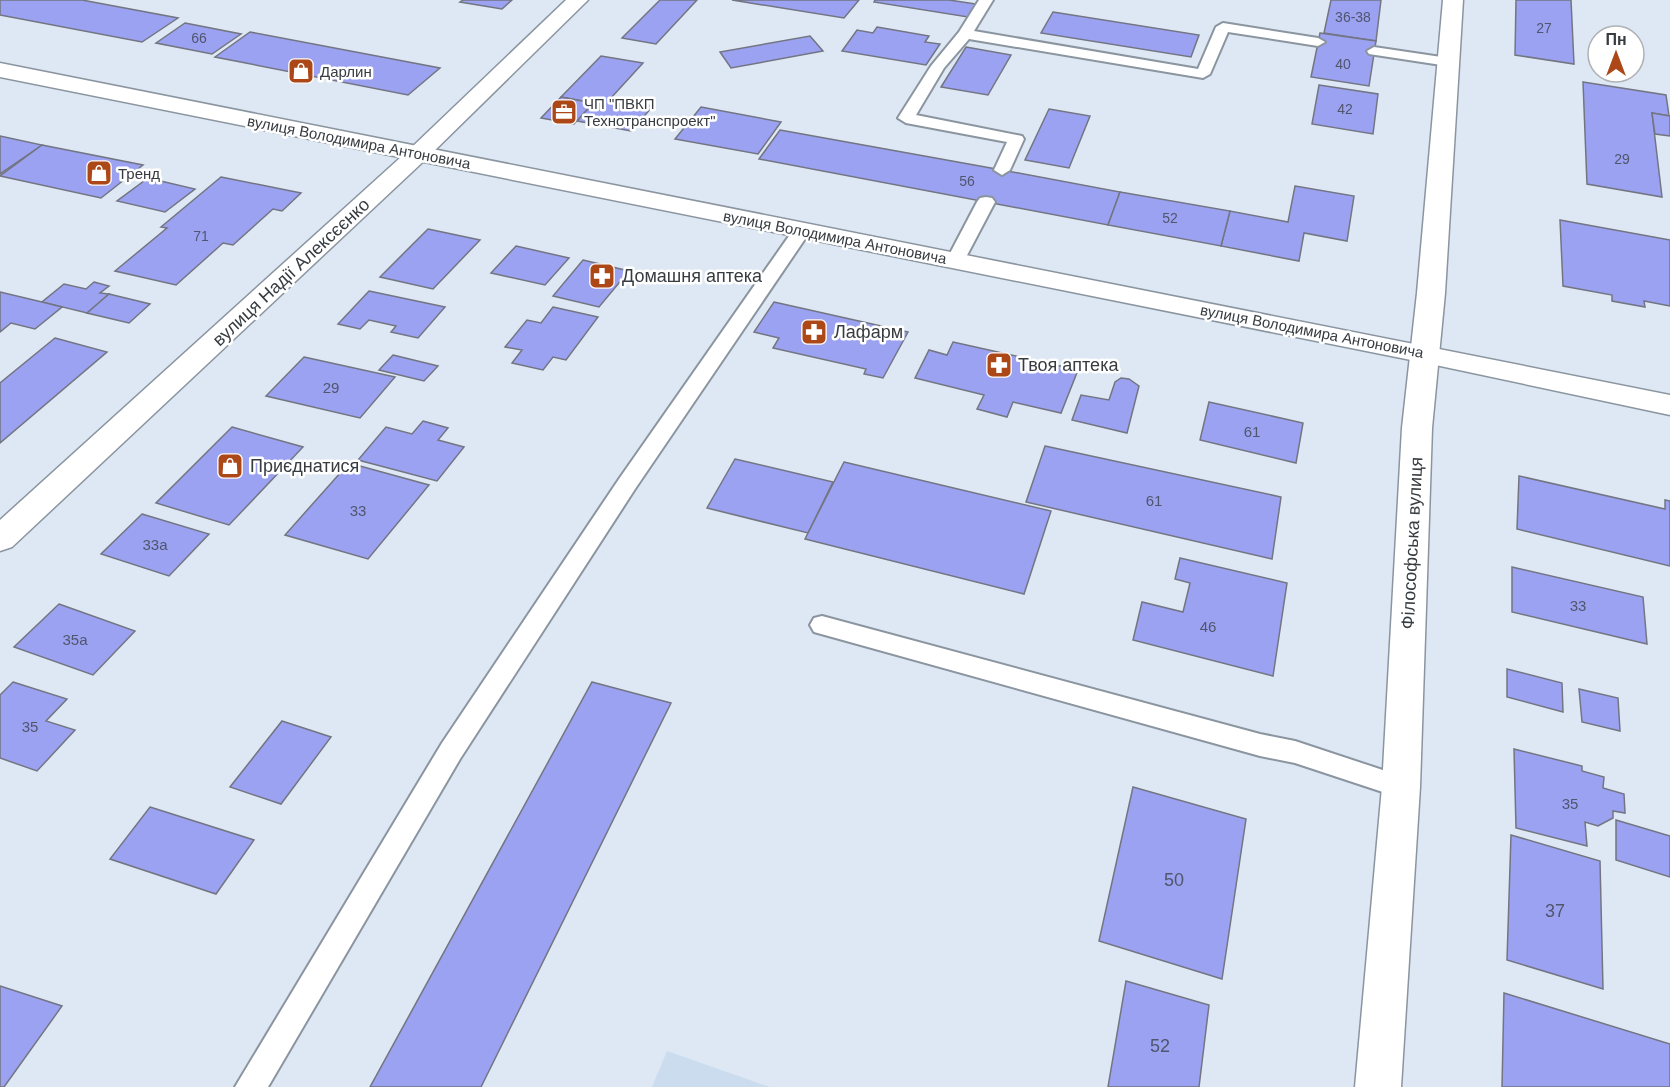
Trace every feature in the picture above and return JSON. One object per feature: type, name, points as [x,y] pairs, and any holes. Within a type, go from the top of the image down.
[{"type":"street","name":"вулиця Надії Алексєєнко","points":[[0,539],[419,153],[578,0]]},
{"type":"street","name":"Філософська вулиця","points":[[1378,1087],[1401,786],[1418,428],[1426,354],[1453,0]]},
{"type":"street","name":"вулиця Володимира Антоновича","points":[[0,70],[1426,354],[1670,405]]},
{"type":"lane","points":[[986,0],[965,34],[938,66],[906,118],[1016,139],[1002,170]]},
{"type":"lane","points":[[965,34],[1203,74],[1223,27],[1318,42]]},
{"type":"lane","points":[[1374,51],[1448,62]]},
{"type":"lane","points":[[955,261],[986,202]]},
{"type":"lane","points":[[251,1087],[451,751],[627,484],[802,230]]},
{"type":"lane","points":[[822,625],[1260,745],[1295,752],[1401,786]]},
{"type":"shaded area","points":[[667,1051],[770,1087],[652,1087]]},
{"type":"building","points":[[0,0],[82,0],[178,18],[142,42],[0,15]]},
{"type":"building","points":[[463,0],[512,0],[502,9],[460,2]]},
{"type":"building","points":[[660,0],[697,0],[656,44],[622,38]]},
{"type":"building","points":[[732,0],[859,0],[844,18]]},
{"type":"building","points":[[875,0],[949,0],[976,4],[968,17],[874,2]]},
{"type":"building","points":[[1331,0],[1381,0],[1376,41],[1324,33]]},
{"type":"building","points":[[1516,0],[1571,0],[1574,64],[1515,55]]},
{"type":"building","points":[[1053,12],[1199,35],[1191,57],[1041,33]]},
{"type":"building","points":[[185,23],[241,34],[212,54],[156,43]]},
{"type":"building","points":[[877,27],[929,36],[925,42],[940,44],[926,65],[842,51],[857,30],[873,33]]},
{"type":"building","points":[[250,32],[440,68],[408,95],[215,57]]},
{"type":"building","points":[[1320,33],[1376,41],[1369,86],[1311,77]]},
{"type":"building","points":[[810,36],[823,51],[731,68],[720,52]]},
{"type":"building","points":[[966,47],[1011,55],[988,95],[941,87]]},
{"type":"building","points":[[601,56],[643,63],[610,99],[653,106],[631,131],[577,121],[593,103],[561,97]]},
{"type":"building","points":[[1583,82],[1666,95],[1669,116],[1652,113],[1662,197],[1587,184]]},
{"type":"building","points":[[1319,85],[1378,94],[1373,134],[1312,124]]},
{"type":"building","points":[[561,97],[593,103],[574,124],[541,118]]},
{"type":"building","points":[[701,107],[781,122],[758,154],[675,139]]},
{"type":"building","points":[[1049,109],[1090,116],[1069,168],[1025,160]]},
{"type":"building","points":[[1652,113],[1670,116],[1670,136],[1655,134]]},
{"type":"building","points":[[780,130],[1120,192],[1108,225],[759,159]]},
{"type":"building","points":[[0,136],[42,145],[0,174]]},
{"type":"building","points":[[42,145],[143,165],[101,198],[0,176]]},
{"type":"building","points":[[221,177],[301,193],[282,211],[273,209],[233,245],[223,243],[176,285],[115,271],[167,228],[161,227]]},
{"type":"building","points":[[148,178],[195,189],[165,212],[117,201]]},
{"type":"building","points":[[1295,186],[1354,196],[1347,241],[1304,233],[1299,261],[1221,246],[1230,211],[1288,222]]},
{"type":"building","points":[[1120,192],[1230,211],[1221,246],[1108,225]]},
{"type":"building","points":[[1560,220],[1670,240],[1670,306],[1644,301],[1645,307],[1612,301],[1612,295],[1563,286]]},
{"type":"building","points":[[428,229],[480,240],[433,289],[380,277]]},
{"type":"building","points":[[516,246],[569,258],[545,285],[491,273]]},
{"type":"building","points":[[583,260],[629,271],[599,307],[553,296]]},
{"type":"building","points":[[94,282],[109,286],[100,293],[109,294],[87,313],[42,302],[64,284],[86,289]]},
{"type":"building","points":[[369,291],[445,307],[418,338],[391,332],[396,326],[369,320],[360,329],[338,324]]},
{"type":"building","points":[[0,292],[62,307],[35,329],[11,323],[0,332]]},
{"type":"building","points":[[109,294],[150,304],[129,323],[87,313]]},
{"type":"building","points":[[774,302],[908,332],[883,378],[864,374],[866,369],[773,348],[779,338],[754,332]]},
{"type":"building","points":[[553,307],[598,317],[566,360],[553,357],[543,370],[512,363],[522,350],[505,347],[527,320],[541,323]]},
{"type":"building","points":[[55,338],[107,352],[0,443],[0,383]]},
{"type":"building","points":[[953,342],[1078,370],[1061,413],[1013,402],[1007,417],[977,409],[984,395],[915,378],[929,350],[947,355]]},
{"type":"building","points":[[393,355],[438,366],[424,381],[379,370]]},
{"type":"building","points":[[304,357],[395,377],[360,418],[266,396]]},
{"type":"building","points":[[1121,378],[1129,379],[1139,386],[1127,433],[1072,420],[1081,395],[1109,400],[1115,382]]},
{"type":"building","points":[[1209,402],[1303,423],[1296,463],[1200,440]]},
{"type":"building","points":[[423,421],[448,428],[438,440],[464,447],[437,481],[358,460],[386,427],[412,434]]},
{"type":"building","points":[[232,427],[303,447],[229,525],[156,503]]},
{"type":"building","points":[[1045,446],[1281,497],[1272,559],[1026,502]]},
{"type":"building","points":[[735,459],[833,482],[808,533],[707,508]]},
{"type":"building","points":[[844,462],[1051,511],[1024,594],[805,539]]},
{"type":"building","points":[[349,463],[429,485],[368,559],[285,535]]},
{"type":"building","points":[[1519,476],[1665,509],[1665,500],[1670,501],[1670,566],[1517,529]]},
{"type":"building","points":[[142,514],[209,534],[169,576],[101,554]]},
{"type":"building","points":[[1180,558],[1287,583],[1273,676],[1133,640],[1142,602],[1183,612],[1190,583],[1175,579]]},
{"type":"building","points":[[1512,567],[1643,597],[1647,644],[1512,612]]},
{"type":"building","points":[[59,604],[135,631],[93,675],[14,647]]},
{"type":"building","points":[[1507,669],[1562,683],[1563,712],[1507,697]]},
{"type":"building","points":[[13,682],[67,699],[46,721],[75,730],[37,771],[0,758],[0,695]]},
{"type":"building","points":[[592,682],[671,703],[481,1087],[370,1087]]},
{"type":"building","points":[[1579,689],[1618,698],[1620,731],[1582,722]]},
{"type":"building","points":[[282,721],[331,737],[281,804],[230,787]]},
{"type":"building","points":[[1514,749],[1582,766],[1582,771],[1604,777],[1603,788],[1624,794],[1625,813],[1613,811],[1613,818],[1598,826],[1585,822],[1587,846],[1516,828]]},
{"type":"building","points":[[1133,787],[1246,819],[1222,979],[1099,941]]},
{"type":"building","points":[[150,807],[254,840],[216,894],[110,859]]},
{"type":"building","points":[[1616,820],[1670,836],[1670,877],[1616,860]]},
{"type":"building","points":[[1511,835],[1600,861],[1603,989],[1507,960]]},
{"type":"building","points":[[1126,981],[1209,1005],[1199,1087],[1108,1087]]},
{"type":"building","points":[[0,986],[62,1006],[4,1087],[0,1087]]},
{"type":"building","points":[[1504,993],[1670,1044],[1670,1087],[1502,1087]]},
{"type":"place","name":"Дарлин","points":[[301,71]]},
{"type":"place","name":"ЧП \"ПВКП Технотранспроект\"","points":[[564,112]]},
{"type":"place","name":"Тренд","points":[[99,173]]},
{"type":"place","name":"Домашня аптека","points":[[602,276]]},
{"type":"place","name":"Лафарм","points":[[814,332]]},
{"type":"place","name":"Твоя аптека","points":[[999,365]]},
{"type":"place","name":"Приєднатися","points":[[230,466]]}]
